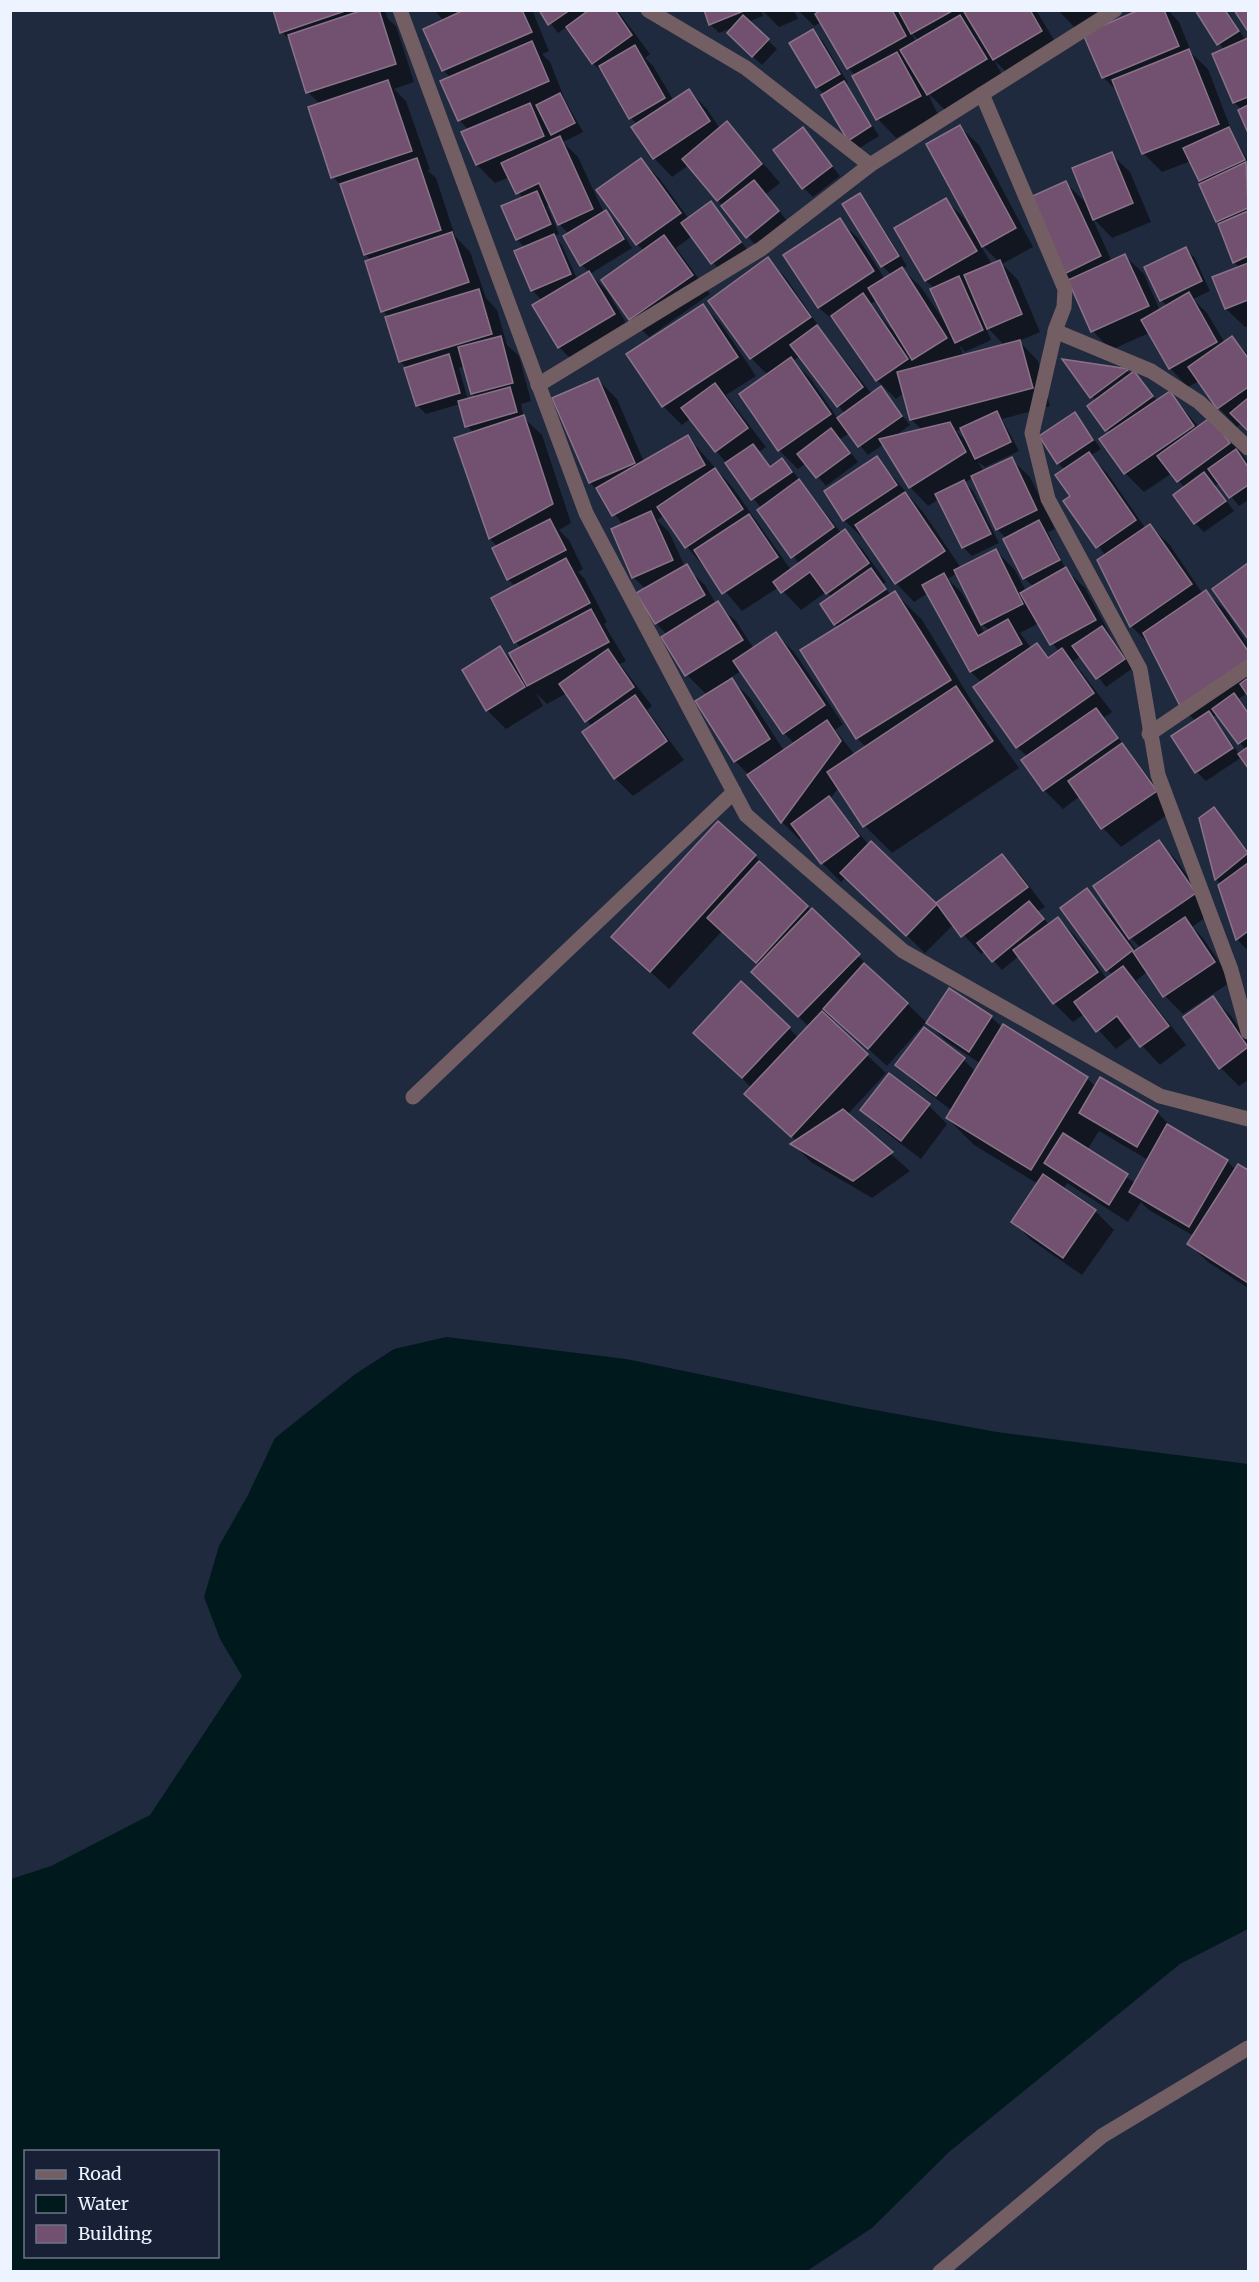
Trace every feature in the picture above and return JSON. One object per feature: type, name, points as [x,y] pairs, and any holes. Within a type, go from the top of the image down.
[{"type":"street","points":[[400,10],[586,513],[746,815],[903,951],[1160,1096],[1248,1119]]},
{"type":"street","points":[[648,10],[746,68],[870,165]]},
{"type":"street","points":[[538,386],[761,249],[870,165],[1115,10]]},
{"type":"street","points":[[982,94],[1065,289],[1065,307],[1055,331],[1032,434],[1048,499],[1140,669],[1149,734],[1158,775],[1231,970],[1248,1032]]},
{"type":"street","points":[[1055,331],[1151,371],[1199,402],[1248,448]]},
{"type":"street","points":[[1149,734],[1248,667]]},
{"type":"street","points":[[413,1097],[734,792]]},
{"type":"street","points":[[940,2271],[1102,2136],[1248,2048]]},
{"type":"water","points":[[446,1337],[626,1359],[853,1406],[997,1432],[1248,1464],[1248,1929],[1180,1964],[949,2152],[872,2228],[807,2271],[11,2271],[11,1879],[51,1866],[150,1815],[242,1676],[220,1639],[204,1597],[219,1546],[248,1495],[275,1438],[354,1375],[394,1349]]},
{"type":"building","points":[[273,10],[348,10],[280,33]]},
{"type":"building","points":[[363,10],[379,10],[396,64],[306,93],[288,35]]},
{"type":"building","points":[[464,10],[522,10],[532,32],[442,71],[423,29]]},
{"type":"building","points":[[539,10],[570,10],[548,25]]},
{"type":"building","points":[[589,10],[615,10],[632,35],[592,64],[566,27]]},
{"type":"building","points":[[704,10],[746,10],[709,25]]},
{"type":"building","points":[[821,10],[892,10],[906,36],[847,69],[815,14]]},
{"type":"building","points":[[898,10],[954,10],[911,34]]},
{"type":"building","points":[[967,10],[1030,10],[1042,31],[993,60],[964,12]]},
{"type":"building","points":[[1139,10],[1164,10],[1179,46],[1102,78],[1083,34]]},
{"type":"building","points":[[1195,10],[1225,10],[1239,31],[1217,45]]},
{"type":"building","points":[[1234,10],[1248,10],[1247,30]]},
{"type":"building","points":[[743,15],[769,39],[752,57],[727,33]]},
{"type":"building","points":[[960,15],[987,59],[927,95],[900,50]]},
{"type":"building","points":[[813,29],[840,74],[816,88],[789,43]]},
{"type":"building","points":[[1248,38],[1248,97],[1233,103],[1212,54]]},
{"type":"building","points":[[532,41],[549,81],[458,121],[440,81]]},
{"type":"building","points":[[635,45],[665,98],[629,119],[599,66]]},
{"type":"building","points":[[1189,49],[1219,124],[1142,154],[1112,80]]},
{"type":"building","points":[[897,52],[921,96],[876,120],[852,76]]},
{"type":"building","points":[[388,80],[412,151],[331,178],[308,107]]},
{"type":"building","points":[[844,81],[871,126],[848,141],[821,95]]},
{"type":"building","points":[[689,89],[710,121],[653,159],[631,127]]},
{"type":"building","points":[[560,93],[575,123],[551,135],[536,105]]},
{"type":"building","points":[[530,103],[544,136],[476,165],[461,132]]},
{"type":"building","points":[[1248,105],[1248,133],[1238,110]]},
{"type":"building","points":[[727,121],[762,164],[717,201],[682,159]]},
{"type":"building","points":[[960,125],[1016,228],[982,247],[926,144]]},
{"type":"building","points":[[803,127],[832,166],[802,189],[773,150]]},
{"type":"building","points":[[1229,127],[1245,160],[1199,181],[1183,148]]},
{"type":"building","points":[[560,136],[593,209],[558,225],[539,183],[516,194],[501,163]]},
{"type":"building","points":[[1112,152],[1133,203],[1093,220],[1072,168]]},
{"type":"building","points":[[417,158],[441,230],[364,255],[340,184]]},
{"type":"building","points":[[641,158],[681,213],[636,245],[596,190]]},
{"type":"building","points":[[1246,162],[1248,208],[1216,222],[1199,184]]},
{"type":"building","points":[[754,180],[779,211],[746,238],[721,206]]},
{"type":"building","points":[[1066,181],[1101,256],[1064,274],[1028,198]]},
{"type":"building","points":[[537,191],[551,224],[516,240],[501,206]]},
{"type":"building","points":[[860,193],[899,256],[881,267],[842,204]]},
{"type":"building","points":[[946,198],[977,251],[925,281],[894,228]]},
{"type":"building","points":[[711,201],[741,242],[711,264],[681,223]]},
{"type":"building","points":[[606,210],[624,239],[580,266],[563,236]]},
{"type":"building","points":[[1248,211],[1248,256],[1233,263],[1218,224]]},
{"type":"building","points":[[840,218],[874,271],[818,308],[783,255]]},
{"type":"building","points":[[452,232],[469,282],[381,312],[365,261]]},
{"type":"building","points":[[554,234],[571,274],[531,291],[514,251]]},
{"type":"building","points":[[664,235],[693,275],[629,320],[601,280]]},
{"type":"building","points":[[1186,247],[1202,281],[1160,301],[1144,267]]},
{"type":"building","points":[[1125,254],[1149,306],[1091,332],[1068,280]]},
{"type":"building","points":[[768,257],[811,317],[750,359],[708,301]]},
{"type":"building","points":[[1000,260],[1022,314],[987,329],[964,275]]},
{"type":"building","points":[[1248,263],[1248,300],[1225,309],[1212,277]]},
{"type":"building","points":[[902,267],[947,338],[912,360],[868,288]]},
{"type":"building","points":[[589,271],[615,314],[558,348],[532,305]]},
{"type":"building","points":[[959,276],[983,330],[955,343],[930,289]]},
{"type":"building","points":[[479,289],[492,334],[399,362],[385,317]]},
{"type":"building","points":[[1189,292],[1217,342],[1169,369],[1141,320]]},
{"type":"building","points":[[863,293],[908,359],[876,381],[831,316]]},
{"type":"building","points":[[703,304],[738,357],[662,407],[626,354]]},
{"type":"building","points":[[817,325],[863,387],[837,407],[790,345]]},
{"type":"building","points":[[501,336],[513,383],[471,394],[458,347]]},
{"type":"building","points":[[1232,336],[1248,358],[1248,387],[1217,409],[1188,367]]},
{"type":"building","points":[[1020,340],[1033,388],[910,420],[897,372]]},
{"type":"building","points":[[449,354],[460,393],[416,406],[404,368]]},
{"type":"building","points":[[791,357],[831,414],[778,451],[739,394]]},
{"type":"building","points":[[1062,359],[1129,369],[1090,398]]},
{"type":"building","points":[[1134,371],[1153,396],[1105,431],[1087,406]]},
{"type":"building","points":[[598,378],[635,463],[589,483],[552,398]]},
{"type":"building","points":[[715,383],[748,428],[715,452],[681,408]]},
{"type":"building","points":[[881,386],[902,416],[858,447],[837,418]]},
{"type":"building","points":[[510,387],[517,412],[465,427],[458,401]]},
{"type":"building","points":[[1170,391],[1194,426],[1124,474],[1099,439]]},
{"type":"building","points":[[1248,398],[1248,431],[1230,413]]},
{"type":"building","points":[[997,411],[1011,442],[975,459],[960,428]]},
{"type":"building","points":[[1075,412],[1093,440],[1057,464],[1039,436]]},
{"type":"building","points":[[524,415],[553,504],[489,539],[454,438]]},
{"type":"building","points":[[1211,417],[1230,443],[1177,482],[1157,456]]},
{"type":"building","points":[[950,422],[966,452],[909,488],[879,439]]},
{"type":"building","points":[[831,428],[850,453],[816,478],[797,454]]},
{"type":"building","points":[[688,435],[705,465],[612,516],[596,488]]},
{"type":"building","points":[[753,444],[770,467],[782,458],[792,472],[751,500],[725,463]]},
{"type":"building","points":[[1236,449],[1248,467],[1248,485],[1229,498],[1208,469]]},
{"type":"building","points":[[1089,452],[1136,520],[1096,548],[1063,501],[1070,496],[1055,475]]},
{"type":"building","points":[[877,456],[897,485],[843,521],[824,491]]},
{"type":"building","points":[[1012,457],[1037,510],[996,530],[971,476]]},
{"type":"building","points":[[715,468],[743,509],[685,548],[657,507]]},
{"type":"building","points":[[1204,472],[1226,501],[1194,524],[1173,495]]},
{"type":"building","points":[[799,479],[834,527],[791,558],[757,510]]},
{"type":"building","points":[[964,480],[991,534],[962,548],[935,494]]},
{"type":"building","points":[[905,492],[945,551],[895,584],[855,525]]},
{"type":"building","points":[[651,511],[673,560],[632,578],[611,529]]},
{"type":"building","points":[[749,514],[778,557],[722,594],[694,550]]},
{"type":"building","points":[[550,519],[566,550],[507,580],[492,548]]},
{"type":"building","points":[[1039,520],[1060,560],[1023,579],[1003,539]]},
{"type":"building","points":[[1150,524],[1192,584],[1130,627],[1097,560]]},
{"type":"building","points":[[845,529],[869,563],[826,594],[810,572],[781,593],[773,582]]},
{"type":"building","points":[[996,549],[1023,604],[981,625],[954,570]]},
{"type":"building","points":[[566,558],[590,603],[514,643],[491,598]]},
{"type":"building","points":[[1248,563],[1248,639],[1212,589]]},
{"type":"building","points":[[687,564],[705,595],[655,624],[636,593]]},
{"type":"building","points":[[1066,567],[1096,620],[1050,645],[1020,593]]},
{"type":"building","points":[[871,568],[886,589],[834,625],[820,604]]},
{"type":"building","points":[[944,573],[978,636],[1008,619],[1022,644],[970,672],[922,585]]},
{"type":"building","points":[[1206,590],[1248,651],[1248,661],[1181,708],[1143,633]]},
{"type":"building","points":[[895,591],[951,680],[856,739],[800,650]]},
{"type":"building","points":[[718,601],[743,640],[685,676],[661,637]]},
{"type":"building","points":[[591,609],[609,642],[527,686],[509,653]]},
{"type":"building","points":[[1102,626],[1125,659],[1096,679],[1072,646]]},
{"type":"building","points":[[776,632],[825,705],[783,734],[733,661]]},
{"type":"building","points":[[1037,643],[1048,658],[1062,648],[1094,693],[1016,748],[973,687]]},
{"type":"building","points":[[500,646],[525,687],[486,711],[462,670]]},
{"type":"building","points":[[608,649],[634,687],[585,722],[559,684]]},
{"type":"building","points":[[732,678],[770,739],[734,762],[695,701]]},
{"type":"building","points":[[1248,678],[1248,696],[1240,684]]},
{"type":"building","points":[[956,686],[993,741],[863,827],[827,772]]},
{"type":"building","points":[[1234,693],[1248,713],[1248,737],[1238,744],[1212,709]]},
{"type":"building","points":[[635,695],[667,741],[614,779],[582,732]]},
{"type":"building","points":[[1096,708],[1118,738],[1043,791],[1021,760]]},
{"type":"building","points":[[1209,711],[1233,748],[1195,773],[1171,736]]},
{"type":"building","points":[[827,720],[841,741],[781,823],[747,775]]},
{"type":"building","points":[[1122,743],[1157,791],[1101,829],[1068,781]]},
{"type":"building","points":[[1248,747],[1248,768],[1238,754]]},
{"type":"building","points":[[829,796],[859,836],[821,864],[791,824]]},
{"type":"building","points":[[1214,807],[1248,853],[1215,880],[1199,818]]},
{"type":"building","points":[[718,821],[756,855],[650,972],[611,937]]},
{"type":"building","points":[[1159,840],[1196,893],[1129,939],[1093,886]]},
{"type":"building","points":[[871,841],[937,904],[906,936],[840,873]]},
{"type":"building","points":[[1002,854],[1028,887],[961,937],[936,903]]},
{"type":"building","points":[[759,861],[808,906],[756,963],[707,918]]},
{"type":"building","points":[[1248,863],[1248,931],[1236,940],[1218,885]]},
{"type":"building","points":[[1087,888],[1133,950],[1106,971],[1060,908]]},
{"type":"building","points":[[1029,901],[1044,919],[992,962],[977,943]]},
{"type":"building","points":[[812,908],[860,954],[798,1017],[751,972]]},
{"type":"building","points":[[1058,917],[1098,972],[1053,1004],[1013,950]]},
{"type":"building","points":[[1185,917],[1215,962],[1163,997],[1133,952]]},
{"type":"building","points":[[864,963],[908,1003],[868,1049],[823,1009]]},
{"type":"building","points":[[1123,966],[1169,1026],[1140,1047],[1117,1016],[1096,1032],[1074,1002]]},
{"type":"building","points":[[741,981],[790,1027],[742,1078],[693,1033]]},
{"type":"building","points":[[949,988],[992,1016],[969,1052],[926,1023]]},
{"type":"building","points":[[1213,996],[1248,1047],[1219,1069],[1183,1017]]},
{"type":"building","points":[[822,1011],[868,1054],[791,1137],[744,1094]]},
{"type":"building","points":[[1003,1024],[1088,1077],[1031,1170],[946,1118]]},
{"type":"building","points":[[924,1027],[965,1058],[936,1096],[895,1065]]},
{"type":"building","points":[[889,1073],[930,1104],[901,1141],[860,1110]]},
{"type":"building","points":[[1100,1077],[1158,1111],[1137,1147],[1079,1113]]},
{"type":"building","points":[[843,1109],[893,1152],[853,1181],[790,1144]]},
{"type":"building","points":[[1167,1124],[1228,1160],[1189,1227],[1129,1192]]},
{"type":"building","points":[[1063,1133],[1128,1174],[1109,1205],[1044,1163]]},
{"type":"building","points":[[1238,1164],[1248,1170],[1248,1283],[1187,1244]]},
{"type":"building","points":[[1043,1174],[1096,1210],[1063,1258],[1011,1222]]}]
